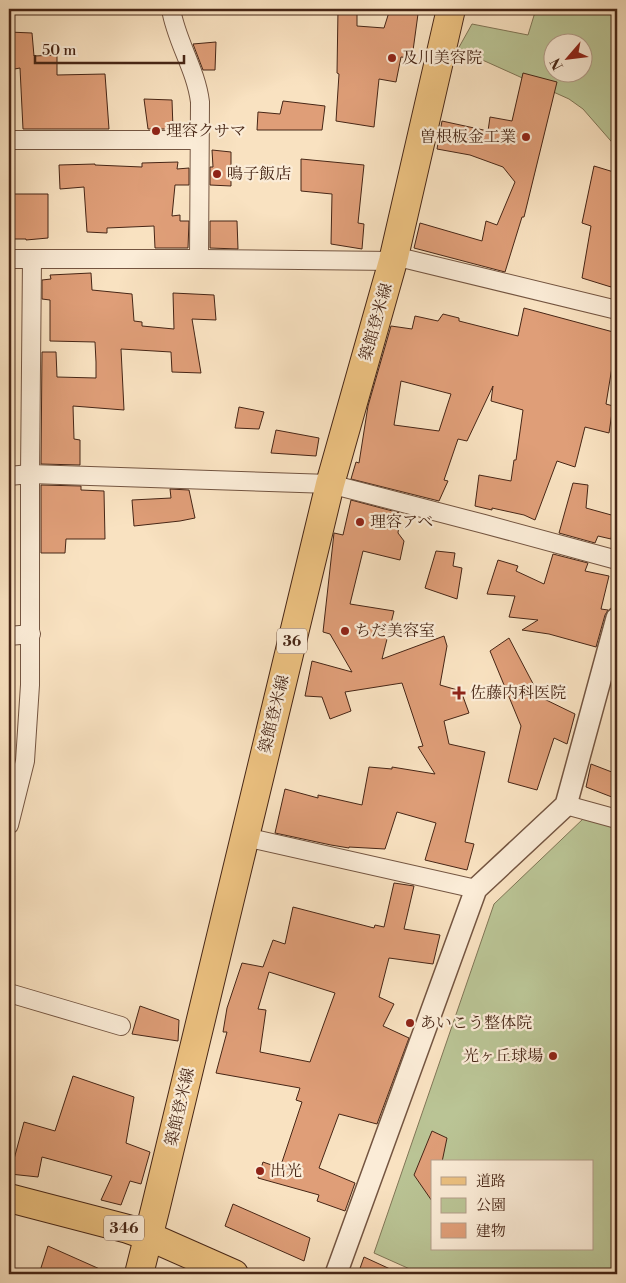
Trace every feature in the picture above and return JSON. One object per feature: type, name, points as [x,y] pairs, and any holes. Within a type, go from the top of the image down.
[{"type":"main road","name":"築館登米線","points":[[139,1274],[330,484],[393,259],[451,9]]},
{"type":"main road","name":"346","points":[[9,1198],[128,1229],[234,1274]]},
{"type":"street","points":[[171,9],[177,34],[198,88],[200,102],[199,259]]},
{"type":"street","points":[[9,140],[199,140]]},
{"type":"street","points":[[9,259],[393,259],[617,310]]},
{"type":"street","points":[[9,825],[25,761],[30,685],[32,259]]},
{"type":"street","points":[[9,476],[30,474],[330,484],[617,560]]},
{"type":"street","points":[[336,1274],[476,889],[566,805],[617,618]]},
{"type":"street","points":[[9,636],[31,634]]},
{"type":"street","points":[[566,805],[617,819]]},
{"type":"street","points":[[245,837],[476,889]]},
{"type":"street","points":[[9,992],[122,1026]]},
{"type":"green space","points":[[536,9],[617,9],[617,148],[583,109],[569,99],[458,49],[472,24],[528,35]]},
{"type":"green space","points":[[584,818],[617,828],[617,1274],[421,1274],[374,1253],[494,904]]},
{"type":"building","points":[[338,9],[357,9],[357,26],[384,28],[390,9],[418,14],[412,58],[401,57],[396,82],[379,79],[374,127],[336,121],[339,74],[337,73]]},
{"type":"building","points":[[9,32],[32,33],[34,56],[57,55],[57,75],[105,74],[109,129],[23,129],[20,68],[9,70]]},
{"type":"building","points":[[216,42],[215,70],[203,70],[193,44]]},
{"type":"building","points":[[523,73],[544,79],[544,82],[557,82],[524,217],[522,217],[505,272],[414,248],[420,223],[482,241],[486,221],[497,225],[515,182],[503,167],[470,155],[437,149],[442,121],[488,131],[490,117],[512,121]]},
{"type":"building","points":[[144,99],[172,100],[173,129],[148,129]]},
{"type":"building","points":[[283,101],[325,106],[322,130],[257,130],[258,112],[280,114]]},
{"type":"building","points":[[212,150],[231,152],[231,186],[210,185],[210,167],[213,167]]},
{"type":"building","points":[[301,159],[364,165],[358,223],[364,224],[362,249],[331,244],[332,194],[301,191]]},
{"type":"building","points":[[178,162],[177,169],[189,168],[189,185],[175,185],[172,216],[180,215],[180,221],[189,221],[188,248],[155,248],[154,226],[107,228],[107,233],[87,232],[84,187],[60,189],[59,165],[95,164],[142,167],[142,163]]},
{"type":"building","points":[[594,166],[617,173],[617,270],[611,287],[582,278],[591,226],[582,223]]},
{"type":"building","points":[[9,194],[48,194],[48,238],[9,239]]},
{"type":"building","points":[[210,221],[237,221],[238,249],[210,248]]},
{"type":"building","points":[[91,273],[92,290],[132,294],[134,321],[142,322],[142,326],[174,329],[173,293],[214,295],[216,320],[192,319],[201,373],[172,372],[171,352],[121,349],[124,410],[73,406],[74,439],[80,440],[80,465],[41,464],[42,352],[56,352],[57,377],[96,378],[95,342],[50,341],[50,300],[42,299],[42,280],[51,279],[50,275]]},
{"type":"building","points":[[524,308],[617,333],[617,362],[613,361],[606,404],[613,406],[609,433],[585,427],[575,467],[557,461],[535,520],[524,515],[475,506],[479,475],[511,481],[514,460],[516,460],[523,410],[491,401],[493,386],[467,441],[458,439],[444,480],[448,481],[439,501],[351,479],[356,462],[359,463],[368,406],[391,326],[412,329],[415,316],[438,321],[443,314],[459,318],[459,321],[518,336]],"holes":[[[401,381],[451,394],[439,431],[394,425]]]},
{"type":"building","points":[[239,407],[264,412],[259,429],[235,428]]},
{"type":"building","points":[[276,430],[319,438],[316,456],[271,453]]},
{"type":"building","points":[[573,483],[588,485],[586,508],[615,516],[611,539],[598,536],[595,543],[559,533]]},
{"type":"building","points":[[41,485],[81,486],[81,490],[104,491],[105,539],[66,539],[65,553],[41,553]]},
{"type":"building","points":[[170,489],[189,490],[195,518],[134,526],[132,500],[171,498]]},
{"type":"building","points":[[351,500],[400,513],[398,533],[404,541],[400,560],[363,551],[350,604],[394,611],[382,659],[444,636],[447,646],[440,685],[461,691],[469,713],[444,721],[449,744],[485,752],[465,842],[474,844],[467,870],[425,860],[436,823],[397,812],[385,849],[349,848],[275,833],[285,789],[318,798],[318,795],[362,805],[369,767],[392,769],[392,767],[435,774],[418,747],[423,746],[402,683],[345,692],[351,711],[330,719],[322,697],[305,696],[312,661],[352,672],[330,634],[323,632],[334,533],[343,535]]},
{"type":"building","points":[[436,551],[455,553],[453,566],[462,568],[457,599],[425,588]]},
{"type":"building","points":[[553,554],[588,563],[585,571],[609,576],[601,609],[608,610],[596,647],[549,634],[522,630],[538,620],[509,617],[515,596],[487,594],[498,560],[518,566],[516,571],[544,584]]},
{"type":"building","points":[[509,638],[540,697],[575,714],[567,744],[554,738],[537,790],[508,782],[521,726],[490,651]]},
{"type":"building","points":[[591,764],[617,774],[617,799],[586,787]]},
{"type":"building","points":[[394,883],[414,886],[404,929],[440,935],[433,964],[389,958],[379,997],[394,1004],[383,1026],[409,1038],[377,1124],[339,1114],[319,1168],[355,1183],[345,1211],[317,1201],[319,1195],[258,1178],[263,1162],[280,1168],[302,1102],[296,1100],[300,1088],[216,1073],[227,1032],[223,1032],[227,1008],[242,963],[263,967],[273,940],[285,944],[293,907],[374,928],[375,925],[384,927]],"holes":[[[269,972],[335,993],[310,1062],[260,1052],[266,1010],[258,1009]]]},
{"type":"building","points":[[140,1006],[179,1020],[178,1041],[132,1034]]},
{"type":"building","points":[[73,1076],[134,1097],[126,1143],[150,1152],[141,1184],[130,1181],[121,1205],[101,1200],[112,1176],[42,1157],[38,1177],[10,1174],[24,1122],[55,1131]]},
{"type":"building","points":[[432,1131],[447,1138],[442,1160],[431,1160],[431,1200],[414,1175]]},
{"type":"building","points":[[233,1204],[310,1238],[304,1261],[225,1226]]},
{"type":"building","points":[[48,1246],[111,1274],[39,1274]]},
{"type":"building","points":[[364,1257],[401,1274],[358,1274]]},
{"type":"place","name":"及川美容院","points":[[392,58]]},
{"type":"place","name":"理容クサマ","points":[[156,131]]},
{"type":"place","name":"曽根板金工業","points":[[526,137]]},
{"type":"place","name":"鳴子飯店","points":[[217,174]]},
{"type":"place","name":"理容アベ","points":[[360,522]]},
{"type":"place","name":"ちだ美容室","points":[[345,631]]},
{"type":"place","name":"佐藤内科医院","points":[[459,693]]},
{"type":"place","name":"あいこう整体院","points":[[410,1023]]},
{"type":"place","name":"光ヶ丘球場","points":[[553,1056]]},
{"type":"place","name":"出光","points":[[260,1171]]}]
